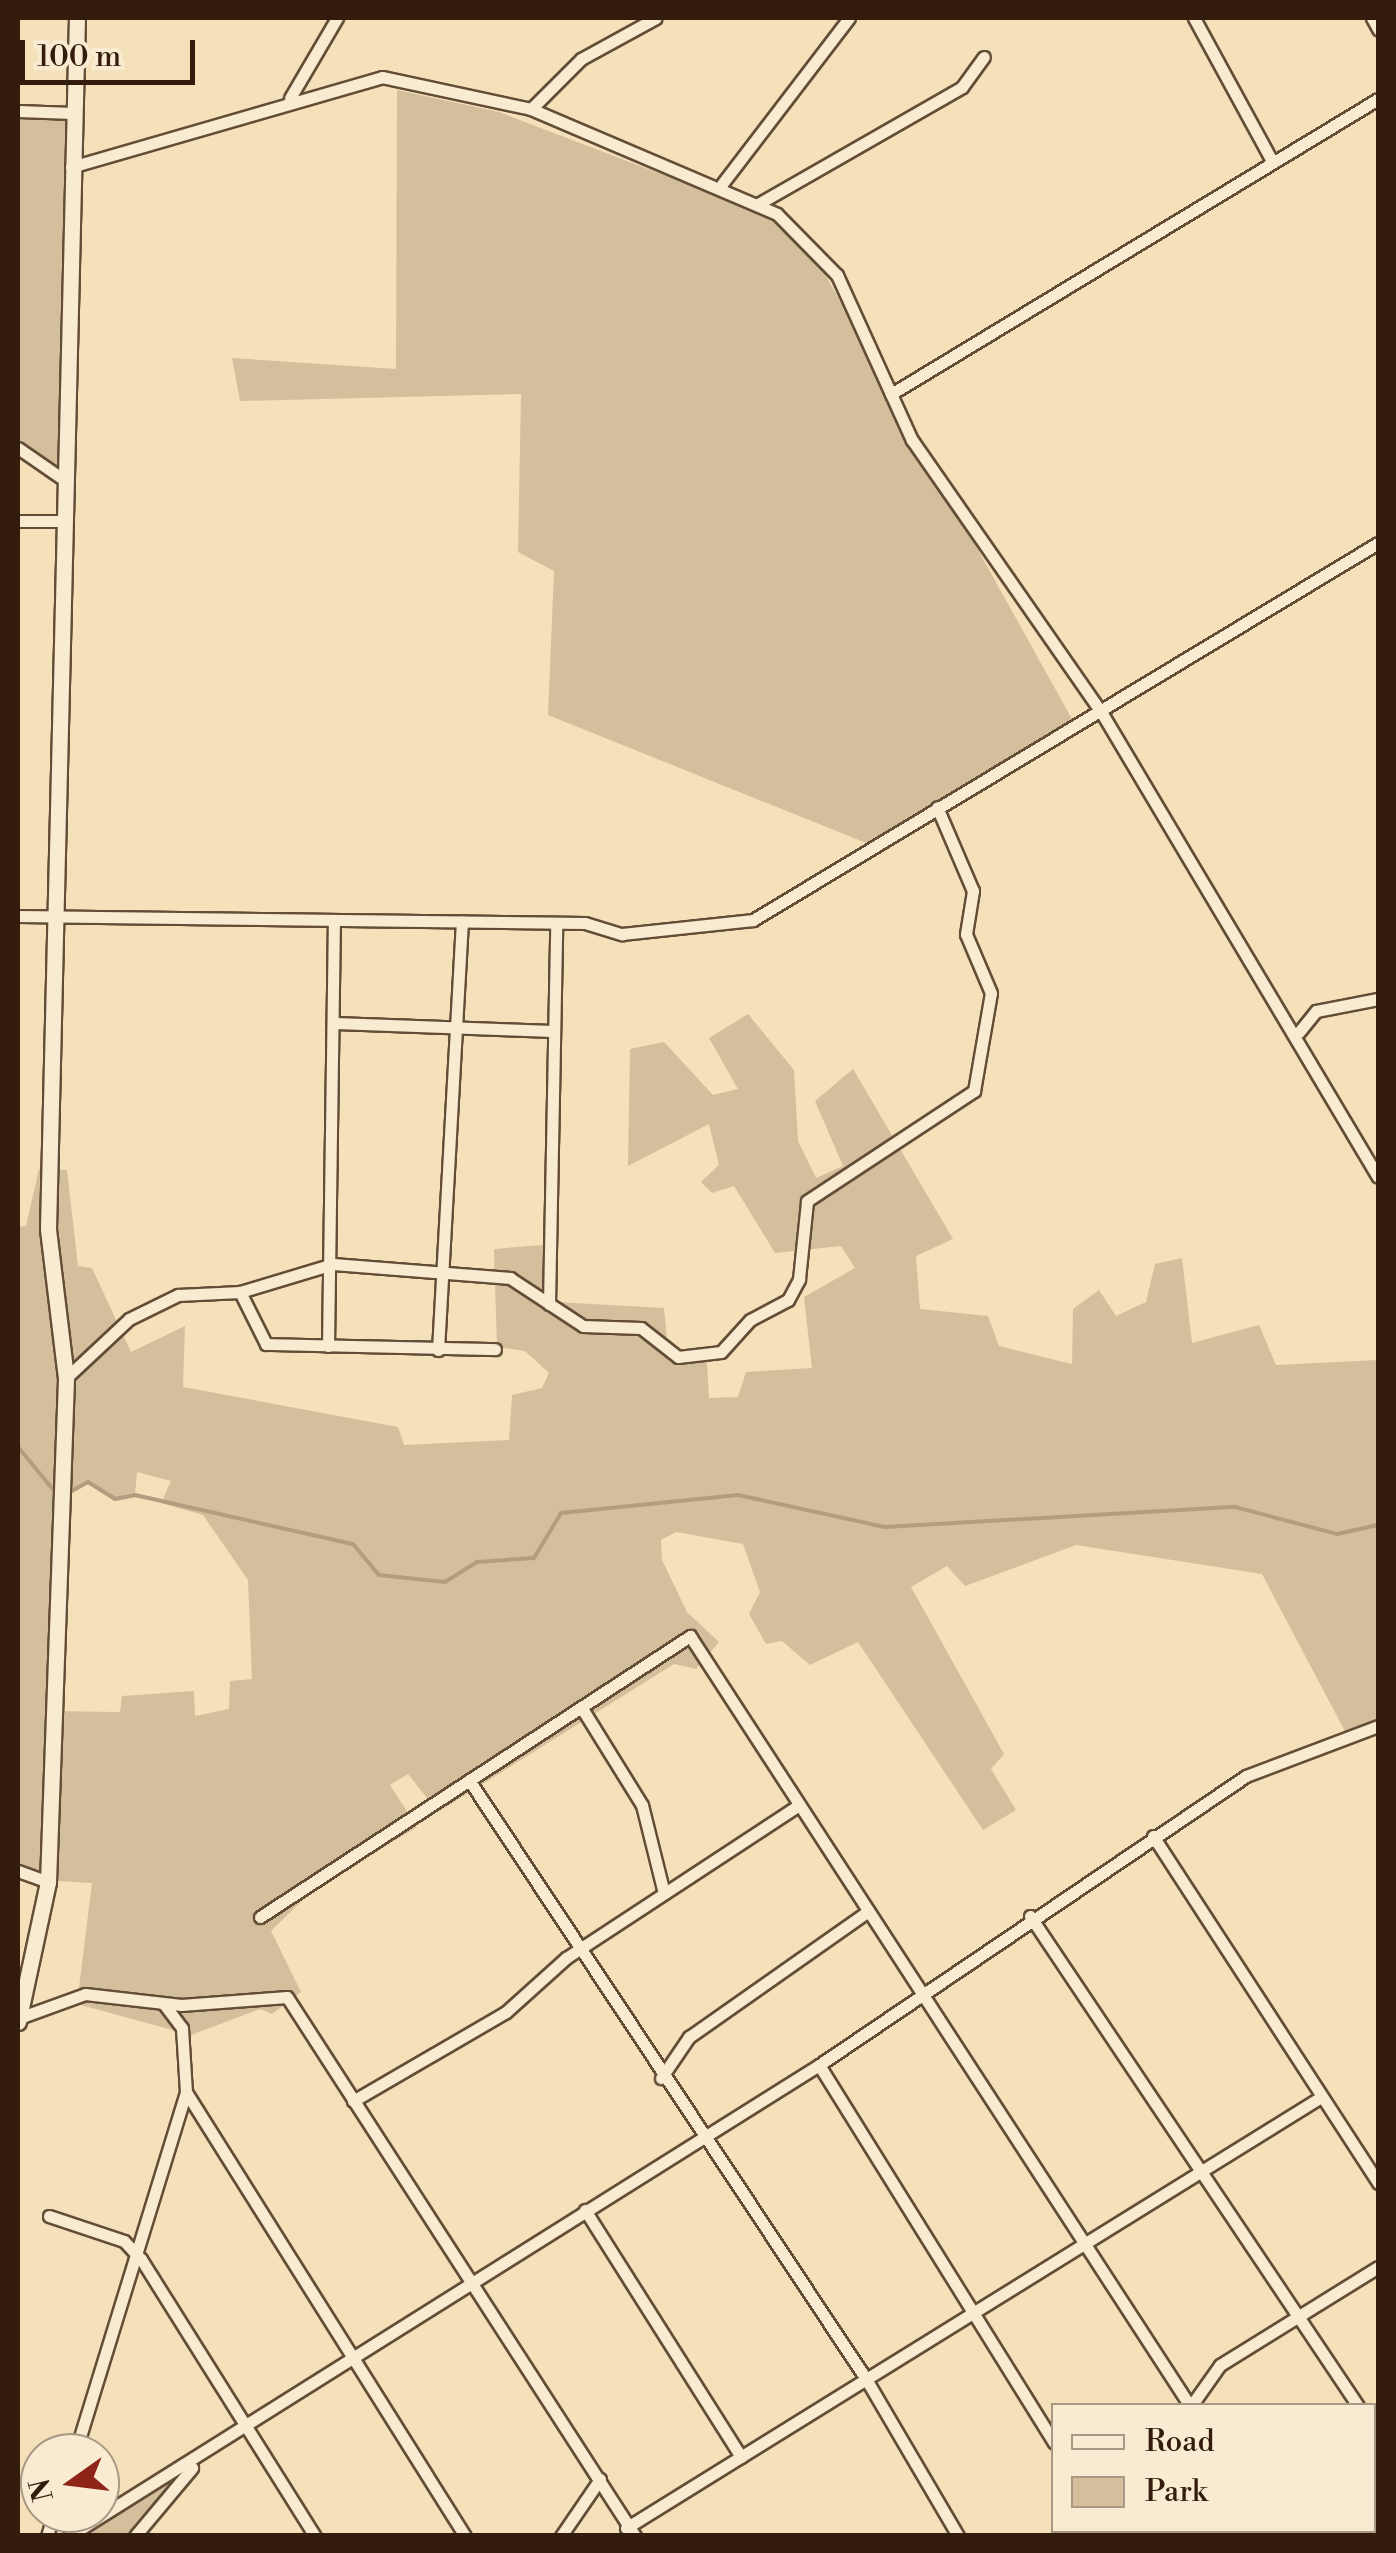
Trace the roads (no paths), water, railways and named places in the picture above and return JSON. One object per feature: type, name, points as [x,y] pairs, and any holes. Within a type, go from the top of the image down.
[{"type":"main road","points":[[18,2020],[48,1882],[66,1378],[48,1228],[60,477],[78,18]]},
{"type":"street","points":[[290,98],[337,18]]},
{"type":"street","points":[[532,109],[581,59],[656,18]]},
{"type":"street","points":[[722,184],[848,18]]},
{"type":"street","points":[[1194,18],[1272,161]]},
{"type":"street","points":[[1372,18],[1378,28]]},
{"type":"street","points":[[758,204],[962,87],[984,57]]},
{"type":"street","points":[[71,167],[290,98],[382,77],[532,109],[583,138],[722,184],[758,204],[837,274],[912,440],[1100,710],[1258,983],[1299,1032],[1378,1177]]},
{"type":"street","points":[[891,394],[1378,99]]},
{"type":"street","points":[[18,111],[73,113]]},
{"type":"street","points":[[18,448],[60,477]]},
{"type":"street","points":[[18,521],[60,521]]},
{"type":"street","points":[[18,916],[556,923],[622,934],[753,920],[1378,543]]},
{"type":"street","points":[[66,1378],[128,1319],[161,1303],[240,1292],[332,1264],[438,1269],[510,1278],[583,1326],[641,1328],[678,1357],[721,1352],[750,1320],[788,1300],[800,1279],[807,1201],[974,1091],[991,993],[966,934],[973,891],[937,807]]},
{"type":"street","points":[[328,1346],[334,921]]},
{"type":"street","points":[[438,1350],[438,1269],[462,922]]},
{"type":"street","points":[[548,1304],[556,923]]},
{"type":"street","points":[[1299,1032],[1316,1011],[1378,999]]},
{"type":"street","points":[[334,1023],[554,1031]]},
{"type":"street","points":[[240,1292],[266,1344],[495,1349]]},
{"type":"street","points":[[260,1916],[582,1710],[690,1636],[1188,2403]]},
{"type":"street","points":[[582,1710],[642,1805],[664,1893]]},
{"type":"street","points":[[70,2536],[249,2430],[701,2136],[819,2064],[1030,1916],[1246,1776],[1378,1726]]},
{"type":"street","points":[[470,1780],[576,1953],[866,2379],[958,2536]]},
{"type":"street","points":[[353,2102],[506,2012],[576,1953],[799,1805]]},
{"type":"street","points":[[1153,1836],[1378,2183]]},
{"type":"street","points":[[18,1871],[48,1882]]},
{"type":"street","points":[[661,2078],[689,2037],[868,1911]]},
{"type":"street","points":[[1030,1916],[1206,2169],[1356,2403]]},
{"type":"street","points":[[18,2020],[85,1994],[164,2003],[287,1997],[631,2532],[740,2457],[1321,2098]]},
{"type":"street","points":[[82,2433],[141,2259],[186,2092],[182,2028],[164,2003]]},
{"type":"street","points":[[819,2064],[969,2315],[1051,2439]]},
{"type":"street","points":[[186,2092],[466,2536]]},
{"type":"street","points":[[586,2210],[740,2457]]},
{"type":"street","points":[[49,2216],[124,2241],[141,2259],[316,2536]]},
{"type":"street","points":[[1192,2403],[1220,2366],[1378,2268]]},
{"type":"street","points":[[135,2536],[198,2461]]},
{"type":"street","points":[[561,2536],[600,2479]]},
{"type":"waterway","points":[[18,1447],[56,1493]]},
{"type":"waterway","points":[[70,1492],[88,1482],[115,1499],[135,1495],[353,1544],[379,1575],[445,1582],[477,1562],[534,1558],[561,1513],[738,1495],[885,1527],[1235,1507],[1337,1534],[1378,1525]]}]
